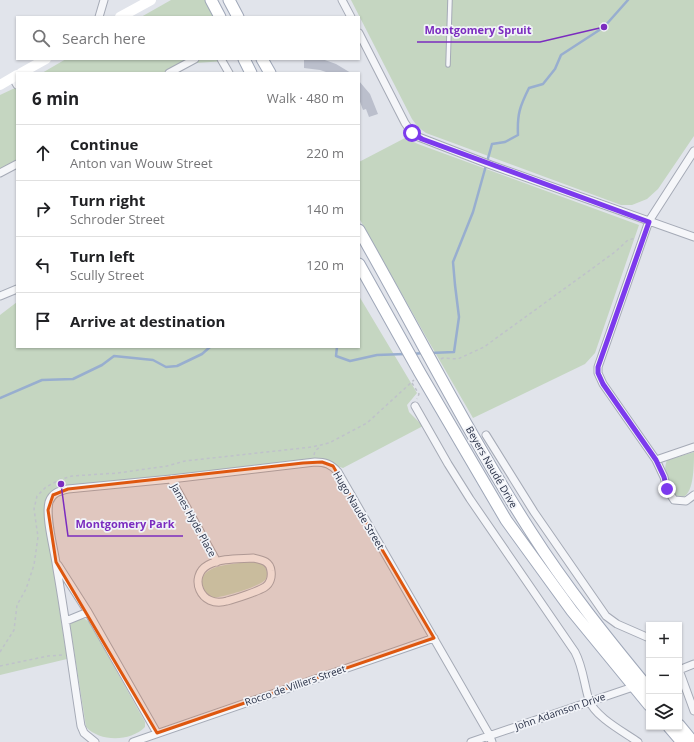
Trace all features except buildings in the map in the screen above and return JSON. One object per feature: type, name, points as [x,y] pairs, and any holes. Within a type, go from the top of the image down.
[{"type":"main road","points":[[122,16],[151,0]]},
{"type":"main road","points":[[211,0],[219,16]]},
{"type":"main road","points":[[228,0],[237,16]]},
{"type":"main road","points":[[26,72],[44,60]]},
{"type":"main road","points":[[245,60],[251,72]]},
{"type":"main road","points":[[263,60],[269,72]]},
{"type":"main road","points":[[0,85],[16,78]]},
{"type":"main road","name":"Beyers Naudé Drive","points":[[360,232],[432,363],[508,496],[573,594],[610,642],[646,683]]},
{"type":"main road","name":"Beyers Naudé Drive","points":[[360,266],[420,373],[506,520],[560,595],[646,702]]},
{"type":"main road","points":[[682,729],[693,742]]},
{"type":"main road","points":[[672,730],[682,742]]},
{"type":"street","points":[[99,16],[104,0]]},
{"type":"street","points":[[342,0],[350,16]]},
{"type":"street","points":[[360,35],[405,123],[412,133],[422,139],[491,165],[694,237]]},
{"type":"street","points":[[171,72],[193,60]]},
{"type":"street","points":[[222,60],[228,72]]},
{"type":"street","points":[[694,151],[649,222],[598,367],[598,373],[603,384],[656,460],[664,477],[667,489],[674,500],[686,501],[694,495]]},
{"type":"street","points":[[0,173],[16,165]]},
{"type":"street","points":[[0,296],[16,289]]},
{"type":"street","points":[[415,406],[470,499],[575,652],[583,670],[590,701],[594,708],[607,720],[638,742]]},
{"type":"street","name":"Beyers Naudé Drive","points":[[486,436],[534,512],[606,616],[617,624],[646,637]]},
{"type":"street","points":[[656,460],[694,447]]},
{"type":"street","name":"Hugo Naude Street","points":[[56,562],[48,510],[52,495],[61,490],[171,479],[311,462],[333,466],[338,472],[491,739]]},
{"type":"street","name":"James Hyde Place","points":[[171,479],[217,562]]},
{"type":"street","name":"James Hyde Place","points":[[253,558],[269,564],[272,575],[270,581],[265,587],[226,601],[212,602],[200,591],[199,578],[200,574],[207,566],[217,562],[253,558]]},
{"type":"street","points":[[56,562],[88,612],[157,733]]},
{"type":"street","points":[[56,562],[81,726],[84,733],[95,742]]},
{"type":"street","points":[[66,621],[88,612]]},
{"type":"street","name":"Rocco de Villiers Street","points":[[133,742],[434,638]]},
{"type":"street","points":[[682,669],[694,664]]},
{"type":"street","points":[[682,678],[694,711]]},
{"type":"street","name":"John Adamson Drive","points":[[471,742],[491,739],[590,701],[646,684]]},
{"type":"lane","points":[[448,65],[450,0]]},
{"type":"path","points":[[432,363],[443,358],[458,359],[484,347],[615,252],[628,240],[644,236]]},
{"type":"path","points":[[415,406],[419,394],[412,382],[420,373]]},
{"type":"path","points":[[311,462],[315,451],[322,445]]},
{"type":"path","points":[[0,666],[48,656],[71,655]]},
{"type":"highlighted area","points":[[322,462],[333,466],[434,638],[157,733],[56,562],[48,510],[53,495],[68,489],[303,463]]},
{"type":"green space","points":[[171,0],[207,0],[215,16],[143,16]]},
{"type":"green space","points":[[351,0],[694,0],[694,136],[658,189],[647,199],[632,205],[621,205],[426,133],[418,127],[412,119]]},
{"type":"green space","points":[[64,60],[226,60],[196,63],[179,72],[44,72]]},
{"type":"green space","points":[[16,87],[16,162],[0,171],[0,95]]},
{"type":"green space","points":[[405,138],[639,225],[595,353],[585,364],[473,418],[360,220],[360,161]]},
{"type":"green space","points":[[360,298],[417,393],[407,405],[409,412],[423,426],[343,468],[317,460],[66,488],[48,507],[51,554],[67,659],[0,675],[0,315],[16,303],[16,348],[360,348]]},
{"type":"green space","points":[[694,452],[692,484],[689,491],[686,496],[681,498],[674,496],[665,474],[667,460]]},
{"type":"green space","points":[[258,562],[264,565],[267,574],[266,579],[257,585],[242,591],[214,598],[204,591],[202,586],[203,577],[207,572],[220,566]]},
{"type":"green space","points":[[85,619],[89,622],[145,722],[145,727],[139,732],[123,738],[107,738],[92,732],[86,727],[70,625],[73,621]]},
{"type":"waterway","points":[[430,353],[454,352],[459,317],[453,262],[473,212],[492,144],[505,142],[518,135],[520,110],[529,88],[543,84],[555,69],[561,55],[604,27],[628,0]]},
{"type":"waterway","points":[[0,398],[42,380],[73,379],[102,365],[114,356],[153,360],[166,367],[177,366],[202,354],[209,348]]},
{"type":"waterway","points":[[337,348],[336,356],[350,361],[377,355],[405,354]]},
{"type":"waterway","points":[[412,354],[423,353]]},
{"type":"place","name":"Montgomery Spruit","points":[[604,27]]},
{"type":"place","name":"Montgomery Park","points":[[61,484]]},
{"type":"route","points":[[412,133],[422,139],[491,165],[649,222],[598,367],[598,373],[603,384],[656,460],[664,477],[667,489]]}]
